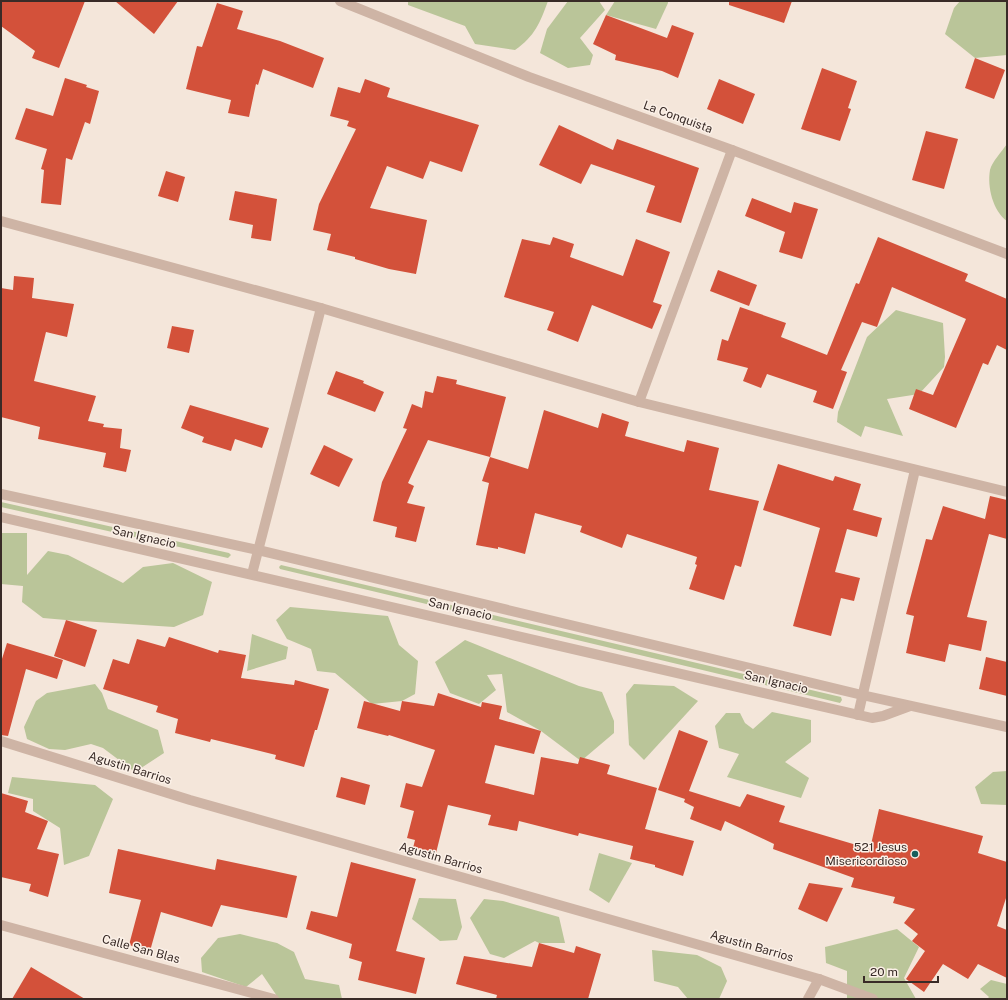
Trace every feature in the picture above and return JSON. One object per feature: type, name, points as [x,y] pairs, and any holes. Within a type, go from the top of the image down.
[{"type":"street","name":"La Conquista","points":[[340,1],[529,76],[732,150],[1007,254]]},
{"type":"street","points":[[638,402],[732,150]]},
{"type":"street","points":[[1,221],[322,308],[638,402],[1007,492]]},
{"type":"street","points":[[252,574],[322,308]]},
{"type":"street","points":[[858,715],[915,470]]},
{"type":"street","name":"San Ignacio","points":[[1,494],[258,550],[862,695],[1007,727]]},
{"type":"street","name":"San Ignacio","points":[[1,517],[872,718],[883,716],[912,706]]},
{"type":"street","name":"Agustin Barrios","points":[[1,741],[190,800],[819,978],[873,999]]},
{"type":"street","name":"Calle San Blas","points":[[1,924],[274,999]]},
{"type":"street","points":[[808,999],[819,978]]},
{"type":"green space","points":[[408,1],[548,1],[532,34],[515,50],[475,44],[465,26],[408,5]]},
{"type":"green space","points":[[568,1],[599,1],[605,10],[580,38],[593,55],[590,65],[568,68],[540,53],[547,29]]},
{"type":"green space","points":[[615,1],[668,1],[668,3],[656,29],[606,15]]},
{"type":"green space","points":[[960,1],[1007,1],[1007,55],[975,58],[945,34],[954,8]]},
{"type":"green space","points":[[1007,144],[1007,221],[998,211],[992,198],[989,177],[993,164]]},
{"type":"green space","points":[[896,310],[943,323],[945,357],[944,367],[919,394],[887,399],[903,436],[865,426],[861,437],[837,422],[838,412],[867,337]]},
{"type":"green space","points":[[1,502],[229,553],[231,555],[228,558],[1,507]]},
{"type":"green space","points":[[1,533],[27,533],[27,575],[48,551],[68,555],[123,583],[143,567],[173,563],[212,582],[203,615],[174,627],[43,618],[22,602],[23,586],[1,584]]},
{"type":"green space","points":[[281,565],[841,697],[842,700],[840,703],[280,569],[279,567]]},
{"type":"green space","points":[[290,607],[388,616],[399,645],[418,661],[415,694],[402,701],[372,704],[335,673],[317,671],[311,649],[287,639],[276,620]]},
{"type":"green space","points":[[252,634],[288,647],[286,659],[247,671]]},
{"type":"green space","points":[[465,640],[579,686],[602,692],[614,721],[614,733],[581,761],[541,731],[507,712],[502,674],[487,675],[496,690],[479,704],[450,693],[435,662]]},
{"type":"green space","points":[[95,684],[102,693],[108,709],[158,730],[164,753],[135,772],[103,748],[91,744],[65,750],[49,749],[27,739],[24,727],[36,701],[47,693]]},
{"type":"green space","points":[[634,684],[674,686],[698,701],[644,760],[629,745],[626,694]]},
{"type":"green space","points":[[772,712],[811,720],[811,742],[785,762],[809,778],[801,798],[727,777],[739,754],[719,748],[715,726],[726,713],[740,713],[745,723],[753,729]]},
{"type":"green space","points":[[1007,771],[1007,805],[981,804],[975,787],[993,772]]},
{"type":"green space","points":[[12,777],[95,785],[113,799],[89,856],[64,865],[60,828],[33,811],[33,799],[8,793]]},
{"type":"green space","points":[[599,853],[632,863],[609,903],[589,890]]},
{"type":"green space","points":[[419,898],[456,899],[462,927],[457,940],[440,941],[412,919]]},
{"type":"green space","points":[[484,899],[503,901],[559,917],[565,943],[539,943],[535,941],[504,958],[490,954],[470,918]]},
{"type":"green space","points":[[897,929],[919,947],[904,978],[916,999],[847,999],[847,971],[826,963],[825,947]]},
{"type":"green space","points":[[240,934],[277,943],[294,952],[305,979],[339,985],[342,999],[279,999],[262,974],[246,987],[202,972],[201,958],[218,938]]},
{"type":"green space","points":[[652,950],[697,955],[721,967],[727,981],[719,999],[688,999],[678,987],[654,981]]},
{"type":"green space","points":[[991,980],[1007,984],[1007,999],[987,999],[989,997],[980,989]]},
{"type":"building","points":[[1,1],[85,1],[59,68],[32,58],[35,51],[1,26]]},
{"type":"building","points":[[115,1],[178,1],[154,34]]},
{"type":"building","points":[[729,1],[792,1],[784,23],[729,5]]},
{"type":"building","points":[[217,3],[243,11],[237,29],[280,41],[324,58],[313,88],[263,69],[258,85],[256,84],[249,117],[228,113],[231,100],[186,89],[197,46],[202,47]]},
{"type":"building","points":[[606,15],[667,38],[672,25],[694,33],[678,78],[662,71],[615,60],[616,55],[593,44]]},
{"type":"building","points":[[975,58],[1005,70],[994,99],[965,88]]},
{"type":"building","points":[[822,68],[857,81],[848,108],[851,109],[840,141],[801,129]]},
{"type":"building","points":[[65,78],[87,85],[86,87],[99,91],[90,124],[85,122],[72,160],[66,158],[61,205],[41,203],[44,170],[41,169],[47,149],[15,139],[26,108],[53,116]]},
{"type":"building","points":[[365,79],[390,88],[387,97],[479,125],[462,172],[430,161],[423,179],[387,166],[370,208],[427,220],[416,274],[389,269],[355,259],[355,257],[327,250],[331,234],[313,230],[319,204],[356,129],[347,126],[349,121],[330,116],[338,87],[360,93]]},
{"type":"building","points":[[719,79],[755,94],[743,124],[707,109]]},
{"type":"building","points":[[559,125],[613,150],[617,139],[699,168],[681,223],[646,212],[655,186],[591,164],[581,184],[539,165]]},
{"type":"building","points":[[926,131],[958,139],[944,189],[912,180]]},
{"type":"building","points":[[166,171],[185,177],[178,202],[158,196]]},
{"type":"building","points":[[235,191],[277,199],[271,241],[251,238],[253,225],[229,220]]},
{"type":"building","points":[[752,198],[791,213],[794,202],[818,209],[802,259],[779,252],[785,232],[745,216]]},
{"type":"building","points":[[553,237],[574,244],[570,257],[623,276],[636,239],[670,252],[653,302],[662,305],[652,329],[592,305],[578,342],[547,330],[554,312],[504,297],[522,239],[550,245]]},
{"type":"building","points":[[878,237],[968,274],[965,281],[1007,299],[1007,350],[997,345],[988,365],[983,363],[956,428],[909,409],[916,389],[933,395],[966,319],[892,287],[877,327],[862,322],[841,370],[847,372],[833,409],[813,402],[817,391],[767,374],[761,388],[743,381],[748,368],[717,360],[722,339],[728,341],[740,307],[786,323],[781,337],[827,355],[856,283],[859,284]]},
{"type":"building","points":[[718,270],[757,285],[749,306],[710,291]]},
{"type":"building","points":[[14,276],[34,278],[32,298],[74,304],[67,337],[46,332],[34,381],[96,396],[88,421],[104,424],[103,427],[122,429],[120,448],[131,450],[126,472],[103,467],[106,453],[38,439],[40,427],[1,417],[1,288],[13,290]]},
{"type":"building","points":[[172,326],[194,330],[189,353],[167,348]]},
{"type":"building","points":[[336,371],[364,381],[363,383],[384,392],[375,412],[327,394]]},
{"type":"building","points":[[437,376],[457,380],[456,384],[506,397],[490,457],[428,440],[408,483],[414,486],[407,503],[425,507],[416,542],[395,537],[397,527],[373,521],[382,482],[407,429],[403,428],[412,404],[422,408],[425,391],[433,393]]},
{"type":"building","points":[[190,405],[269,428],[262,448],[235,439],[231,451],[202,442],[204,437],[181,428]]},
{"type":"building","points":[[544,410],[598,428],[602,413],[629,422],[625,436],[684,452],[687,440],[719,448],[709,490],[759,501],[741,567],[735,565],[724,600],[689,589],[697,565],[695,564],[697,557],[627,534],[622,548],[580,532],[582,526],[535,513],[525,554],[498,547],[498,549],[476,545],[489,483],[482,481],[490,457],[528,469]]},
{"type":"building","points":[[324,445],[353,459],[339,487],[310,474]]},
{"type":"building","points":[[778,464],[833,481],[835,476],[861,484],[853,510],[882,518],[877,537],[847,529],[835,572],[860,578],[854,601],[841,598],[831,636],[793,626],[820,528],[763,510]]},
{"type":"building","points":[[990,496],[1007,500],[1007,539],[989,534],[967,617],[987,621],[981,651],[949,644],[945,662],[906,653],[914,616],[906,614],[926,539],[932,540],[943,506],[985,519]]},
{"type":"building","points":[[66,620],[97,630],[85,667],[54,656]]},
{"type":"building","points":[[169,637],[218,653],[219,650],[246,655],[241,678],[294,685],[295,680],[329,689],[304,767],[275,759],[276,755],[211,739],[210,742],[175,733],[178,719],[156,712],[158,706],[103,689],[113,659],[129,664],[137,639],[165,647]]},
{"type":"building","points":[[7,643],[63,660],[57,679],[26,669],[8,736],[1,735],[1,662]]},
{"type":"building","points":[[986,657],[1007,662],[1007,696],[979,689]]},
{"type":"building","points":[[438,693],[481,707],[482,702],[502,706],[499,719],[541,731],[534,754],[495,745],[485,783],[534,795],[541,757],[578,764],[580,757],[610,765],[607,774],[657,788],[645,829],[694,841],[683,876],[655,867],[655,865],[630,859],[633,846],[579,833],[578,836],[519,821],[517,831],[488,825],[491,815],[448,805],[435,857],[412,852],[415,840],[407,838],[414,811],[400,807],[406,783],[422,787],[435,750],[389,735],[357,728],[364,701],[400,711],[402,701],[434,706]]},
{"type":"building","points":[[679,730],[708,741],[689,791],[740,807],[747,794],[785,806],[779,822],[870,849],[879,809],[983,836],[978,853],[1007,862],[1007,895],[997,926],[1007,930],[1007,978],[978,964],[968,979],[943,964],[924,992],[906,979],[925,951],[912,941],[918,934],[904,923],[915,909],[893,903],[895,897],[851,887],[854,878],[773,849],[774,844],[725,821],[721,831],[690,819],[694,807],[684,802],[685,799],[658,790]]},
{"type":"building","points":[[341,777],[370,785],[365,805],[336,797]]},
{"type":"building","points":[[1,793],[28,801],[25,812],[48,821],[37,849],[59,854],[48,897],[29,891],[31,884],[1,877]]},
{"type":"building","points":[[118,849],[215,870],[217,859],[297,876],[287,918],[221,905],[212,927],[161,912],[150,951],[129,945],[141,900],[109,893]]},
{"type":"building","points":[[351,862],[416,879],[396,951],[425,958],[416,994],[358,980],[362,962],[349,958],[352,944],[306,929],[311,911],[337,917]]},
{"type":"building","points":[[809,883],[843,888],[827,922],[798,909]]},
{"type":"building","points":[[539,943],[574,953],[576,946],[601,954],[588,999],[496,999],[497,995],[456,984],[464,956],[532,967]]},
{"type":"building","points":[[31,967],[85,999],[12,999]]},
{"type":"place","name":"521 Jesus Misericordioso","points":[[915,854]]}]
